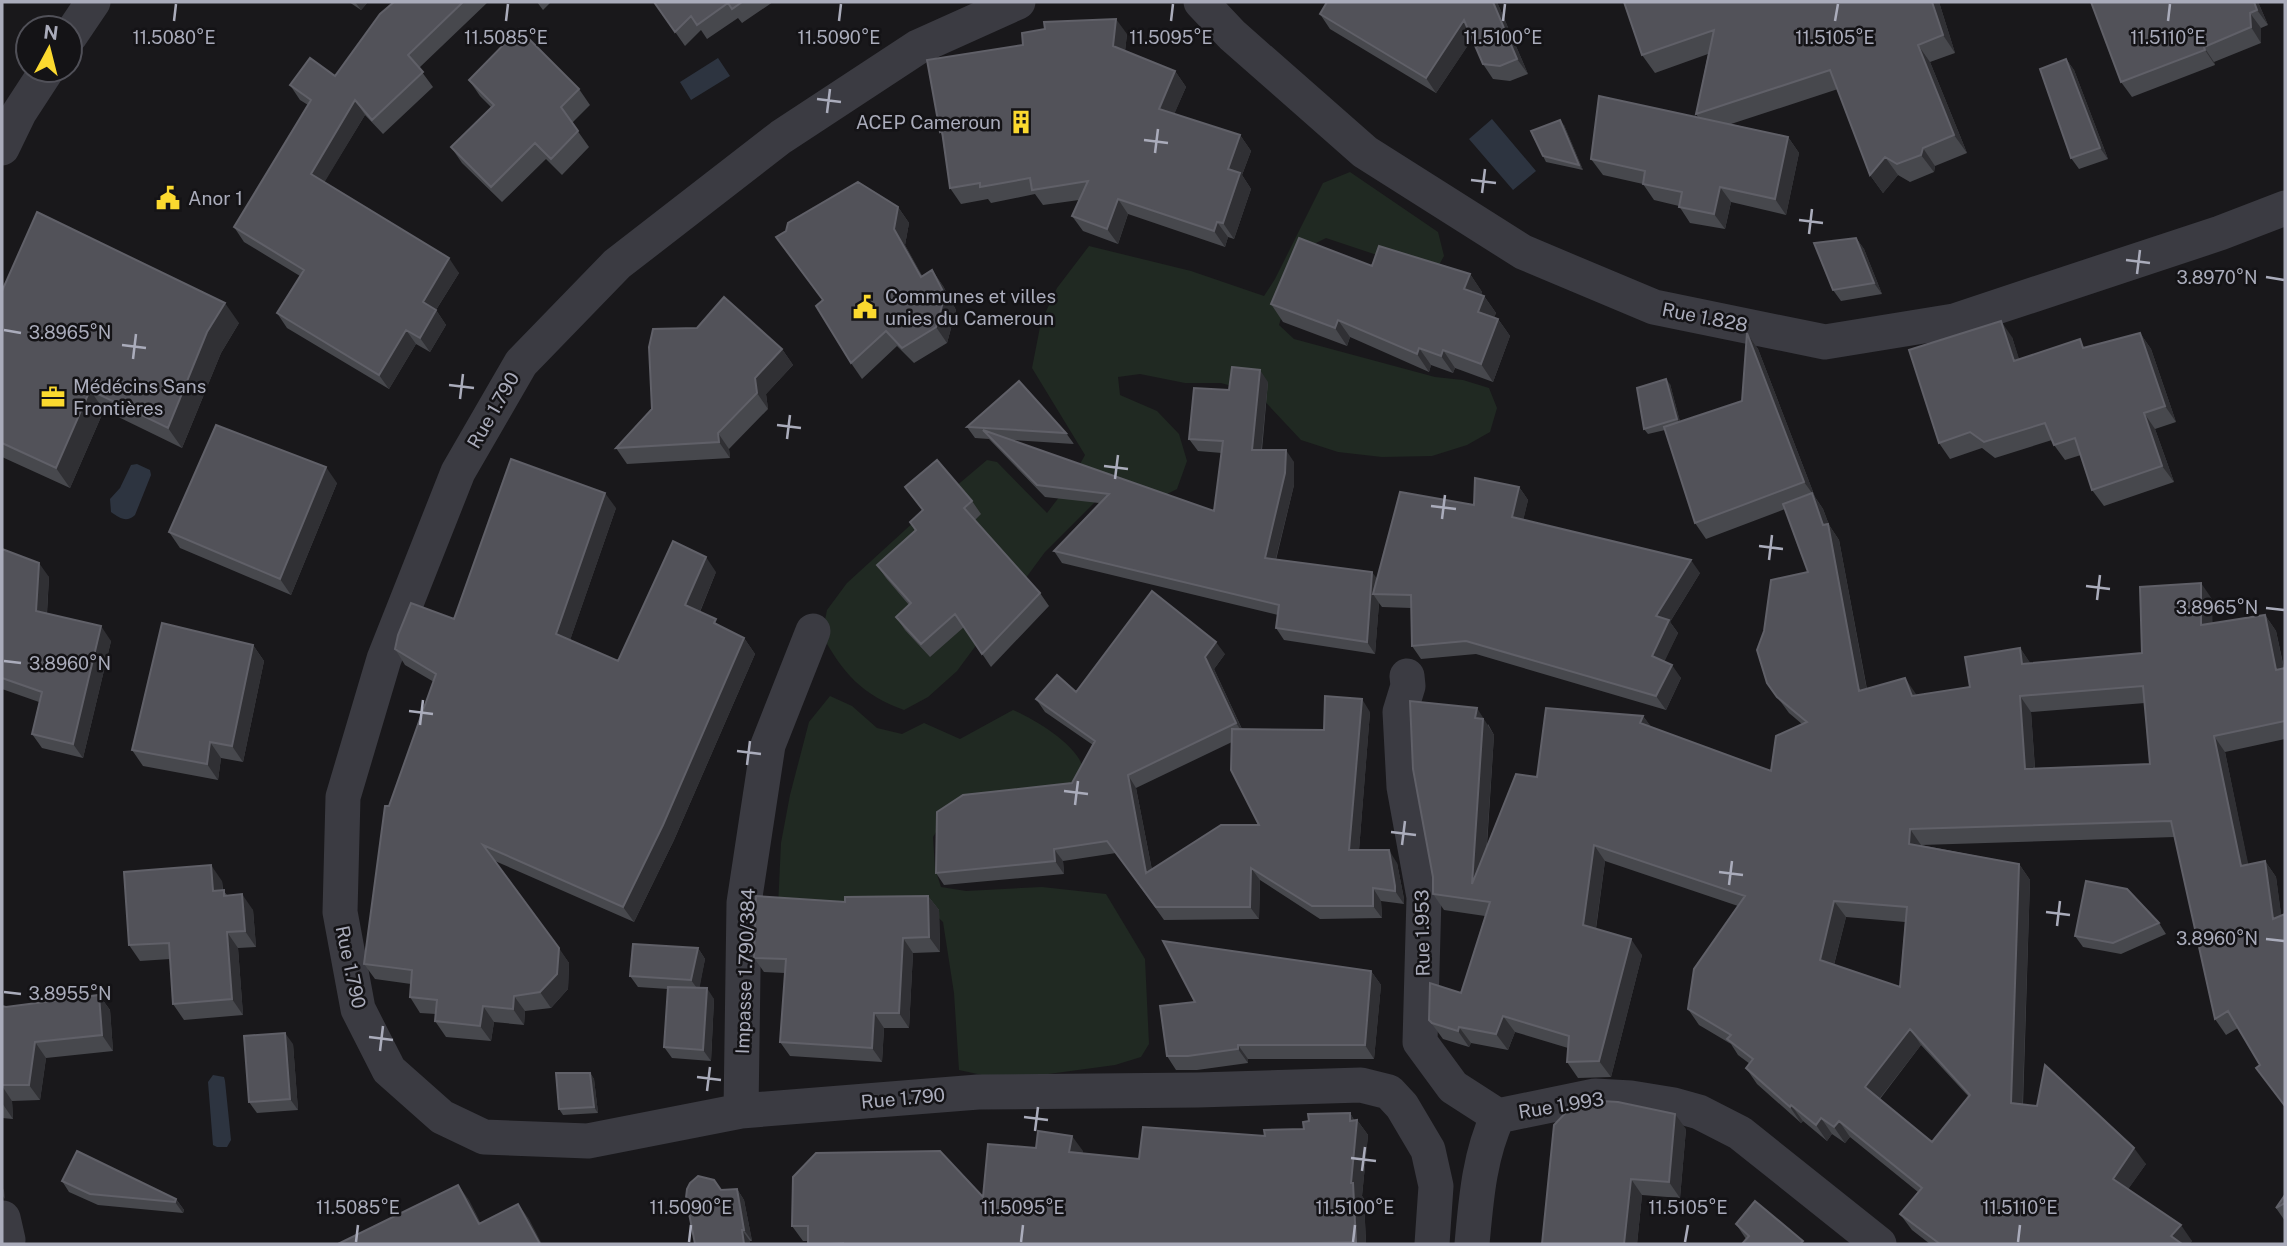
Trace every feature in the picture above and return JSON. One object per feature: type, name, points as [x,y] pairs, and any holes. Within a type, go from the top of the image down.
[{"type":"street","name":"Rue 1.790","points":[[1017,2],[918,47],[781,137],[617,264],[521,363],[458,471],[384,659],[342,797],[340,912],[358,1009],[389,1070],[442,1117],[484,1137],[588,1141],[741,1111],[978,1092],[1361,1085],[1389,1092],[1402,1106],[1428,1150],[1436,1186],[1432,1244]]},
{"type":"street","name":"Rue 1.828","points":[[1201,2],[1232,35],[1365,152],[1523,252],[1654,307],[1825,342],[1954,321],[2220,233],[2285,208]]},
{"type":"street","points":[[2,148],[19,113],[38,84]]},
{"type":"street","name":"Impasse 1.790/384","points":[[741,1111],[744,903],[768,745],[813,631]]},
{"type":"street","name":"Rue 1.953","points":[[1407,676],[1408,685],[1400,712],[1404,787],[1424,897],[1420,1042],[1453,1087],[1498,1116]]},
{"type":"street","name":"Rue 1.993","points":[[1472,1244],[1476,1199],[1489,1136],[1498,1116],[1595,1096],[1674,1105],[1699,1112],[1740,1133],[1879,1244]]},
{"type":"shaded area","points":[[1350,172],[1438,232],[1444,256],[1434,274],[1326,238],[1302,250],[1279,325],[1294,339],[1435,377],[1463,380],[1489,388],[1497,408],[1490,432],[1467,445],[1432,456],[1382,457],[1338,452],[1301,440],[1257,393],[1221,383],[1185,383],[1140,374],[1118,377],[1120,395],[1157,411],[1179,434],[1187,461],[1177,489],[1159,498],[1097,500],[1045,552],[957,671],[928,697],[904,710],[876,697],[855,681],[838,661],[822,635],[827,610],[847,583],[987,460],[997,462],[1047,513],[1069,484],[1085,455],[1032,368],[1041,322],[1057,288],[1089,246],[1191,271],[1264,296],[1323,183]]},
{"type":"shaded area","points":[[830,696],[852,706],[877,728],[902,734],[924,723],[960,739],[1013,710],[1045,727],[1076,754],[1084,774],[1080,790],[943,821],[933,837],[935,868],[941,887],[966,891],[1042,887],[1106,894],[1145,959],[1149,1044],[1141,1057],[1115,1065],[1041,1075],[982,1075],[959,1070],[954,993],[943,922],[927,907],[778,907],[781,843],[790,795],[809,722]]},
{"type":"water","points":[[718,58],[730,76],[691,100],[680,82]]},
{"type":"water","points":[[1492,119],[1536,171],[1513,190],[1469,139]]},
{"type":"water","points":[[137,464],[150,470],[151,475],[135,515],[123,519],[111,512],[110,499],[120,488],[131,465]]},
{"type":"water","points":[[213,1075],[224,1077],[225,1081],[231,1140],[227,1147],[213,1145],[208,1082]]},
{"type":"building","points":[[394,2],[463,2],[408,55],[423,72],[372,120],[355,100],[311,174],[449,258],[423,302],[436,310],[420,338],[406,330],[379,375],[277,313],[304,270],[234,227],[311,100],[290,85],[310,58],[335,76],[380,14]]},
{"type":"building","points":[[654,2],[742,2],[732,9],[728,3],[697,25],[691,16],[675,32]]},
{"type":"building","points":[[1327,2],[1493,2],[1517,59],[1500,66],[1483,64],[1464,20],[1426,78],[1320,14]]},
{"type":"building","points":[[1624,2],[1932,2],[1943,35],[1918,45],[1954,135],[1923,148],[1921,155],[1897,164],[1885,157],[1870,175],[1830,70],[1696,114],[1714,30],[1642,55]]},
{"type":"building","points":[[2091,2],[2254,2],[2257,10],[2250,13],[2251,27],[2204,47],[2205,50],[2121,82]]},
{"type":"building","points":[[1116,19],[1113,46],[1175,71],[1159,109],[1240,135],[1228,169],[1240,173],[1223,223],[1217,222],[1214,231],[1118,199],[1107,229],[1072,216],[1088,181],[1032,190],[1030,178],[980,187],[980,183],[950,188],[942,131],[940,132],[927,60],[1023,45],[1022,33],[1045,29],[1044,22]]},
{"type":"building","points":[[519,29],[579,89],[561,107],[578,131],[551,159],[535,143],[491,187],[451,147],[494,105],[469,80]]},
{"type":"building","points":[[2066,59],[2100,148],[2071,158],[2040,69]]},
{"type":"building","points":[[1599,96],[1788,137],[1775,199],[1720,187],[1714,214],[1679,207],[1682,192],[1643,184],[1645,171],[1591,159]]},
{"type":"building","points":[[1560,120],[1579,165],[1543,156],[1531,131]]},
{"type":"building","points":[[858,182],[898,207],[894,229],[921,277],[932,270],[945,295],[936,327],[902,348],[886,331],[851,363],[816,306],[823,300],[776,237],[786,231],[788,223]]},
{"type":"building","points":[[37,212],[225,303],[207,332],[168,428],[90,390],[56,468],[2,443],[2,291]]},
{"type":"building","points":[[1299,238],[1372,266],[1379,246],[1470,274],[1464,289],[1484,296],[1478,312],[1498,319],[1481,364],[1443,350],[1441,356],[1419,348],[1417,354],[1338,320],[1335,328],[1271,304]]},
{"type":"building","points":[[1856,238],[1874,283],[1833,290],[1814,243]]},
{"type":"building","points":[[724,297],[782,349],[755,378],[757,393],[718,433],[719,442],[616,448],[652,409],[649,347],[653,329],[697,328]]},
{"type":"building","points":[[2001,321],[2014,361],[2080,339],[2083,348],[2140,333],[2165,406],[2144,413],[2162,466],[2092,490],[2075,438],[2054,445],[2045,423],[1984,442],[1970,432],[1939,443],[1909,350]]},
{"type":"building","points":[[1747,333],[1804,482],[1695,523],[1664,427],[1742,401]]},
{"type":"building","points":[[1232,367],[1260,370],[1252,450],[1286,450],[1285,473],[1265,558],[1372,572],[1367,642],[1276,628],[1279,605],[1054,551],[1109,494],[1037,485],[983,430],[1214,511],[1223,441],[1189,439],[1194,388],[1229,390]]},
{"type":"building","points":[[1666,379],[1677,419],[1644,429],[1637,388]]},
{"type":"building","points":[[1019,381],[1066,433],[967,427]]},
{"type":"building","points":[[216,425],[326,467],[280,579],[169,532]]},
{"type":"building","points":[[511,459],[605,493],[556,634],[618,661],[673,541],[706,557],[685,605],[716,619],[714,623],[744,638],[663,825],[623,907],[483,845],[559,948],[557,974],[540,992],[514,996],[513,1009],[483,1006],[480,1026],[435,1021],[437,1000],[410,997],[412,970],[364,964],[385,806],[389,806],[436,674],[395,649],[398,635],[411,603],[454,619]]},
{"type":"building","points":[[937,460],[972,501],[964,508],[1040,593],[982,654],[955,614],[921,644],[896,617],[911,603],[877,565],[916,530],[910,522],[923,510],[905,487]]},
{"type":"building","points":[[1475,478],[1519,487],[1512,517],[1691,560],[1656,616],[1669,620],[1652,656],[1672,665],[1656,696],[1466,641],[1412,646],[1411,595],[1373,594],[1400,492],[1474,505]]},
{"type":"building","points":[[1812,493],[1823,525],[1828,524],[1859,691],[1905,678],[1912,696],[1970,687],[1965,657],[2020,648],[2022,664],[2142,653],[2140,587],[2201,583],[2201,625],[2265,615],[2276,670],[2285,668],[2285,721],[2214,736],[2241,866],[2265,861],[2273,919],[2285,914],[2285,1106],[2256,1068],[2260,1065],[2228,1011],[2215,1019],[2171,821],[1910,829],[1909,844],[2019,864],[2011,1103],[2037,1106],[2045,1065],[2134,1148],[2113,1179],[2181,1225],[2171,1236],[2182,1244],[1940,1244],[1900,1214],[1922,1188],[1839,1121],[1834,1127],[1821,1118],[1816,1125],[1791,1105],[1790,1107],[1746,1068],[1753,1059],[1727,1039],[1731,1035],[1688,1009],[1694,969],[1745,896],[1594,845],[1583,925],[1631,939],[1599,1061],[1567,1062],[1569,1036],[1503,1016],[1496,1034],[1459,1027],[1458,1031],[1429,1020],[1430,983],[1461,993],[1490,902],[1433,894],[1433,877],[1413,769],[1410,701],[1477,708],[1475,718],[1483,719],[1472,884],[1516,774],[1537,777],[1546,708],[1643,716],[1640,723],[1771,771],[1776,736],[1807,722],[1777,697],[1767,683],[1757,650],[1764,631],[1771,580],[1808,572],[1783,504]],"holes":[[[2143,686],[2150,764],[2025,769],[2020,696]],[[1834,901],[1907,907],[1900,987],[1820,960]],[[1910,1029],[1970,1095],[1932,1142],[1865,1087]]]},
{"type":"building","points":[[2,549],[39,563],[36,611],[101,626],[73,744],[32,734],[42,692],[2,678]]},
{"type":"building","points":[[1152,591],[1216,642],[1205,657],[1236,723],[1128,775],[1146,873],[1221,825],[1259,825],[1231,770],[1232,729],[1324,730],[1325,696],[1362,699],[1349,850],[1389,850],[1395,891],[1373,888],[1373,906],[1312,906],[1251,868],[1250,907],[1156,907],[1107,841],[1054,849],[1055,861],[936,873],[937,812],[963,795],[1072,783],[1095,741],[1036,699],[1057,675],[1076,692]]},
{"type":"building","points":[[162,623],[253,645],[232,746],[210,742],[207,764],[132,750]]},
{"type":"building","points":[[211,865],[213,891],[224,890],[224,896],[242,894],[245,931],[227,932],[232,999],[173,1004],[169,943],[129,945],[124,872]]},
{"type":"building","points":[[2086,881],[2127,889],[2159,923],[2113,943],[2075,936]]},
{"type":"building","points":[[756,896],[845,902],[845,897],[928,896],[929,937],[903,938],[899,1013],[874,1013],[872,1048],[780,1042],[786,959],[754,958]]},
{"type":"building","points":[[1163,941],[1371,971],[1365,1045],[1238,1045],[1238,1049],[1167,1056],[1160,1006],[1195,1002]]},
{"type":"building","points":[[633,944],[698,948],[691,980],[630,976]]},
{"type":"building","points":[[668,987],[707,988],[703,1050],[664,1047]]},
{"type":"building","points":[[99,995],[102,1035],[35,1042],[29,1085],[2,1085],[2,1006]]},
{"type":"building","points":[[285,1033],[290,1099],[249,1102],[244,1036]]},
{"type":"building","points":[[556,1073],[590,1073],[594,1107],[559,1109]]},
{"type":"building","points":[[1585,1100],[1618,1102],[1675,1114],[1669,1182],[1631,1179],[1624,1244],[1542,1244],[1554,1125],[1575,1103]]},
{"type":"building","points":[[1350,1113],[1350,1121],[1357,1120],[1351,1183],[1356,1242],[808,1244],[808,1226],[792,1226],[793,1177],[816,1153],[940,1151],[983,1197],[988,1144],[1036,1148],[1038,1131],[1072,1136],[1069,1152],[1139,1159],[1143,1127],[1265,1136],[1264,1130],[1304,1129],[1303,1122],[1309,1121],[1308,1114]]},
{"type":"building","points":[[77,1151],[176,1199],[175,1202],[90,1194],[62,1181]]},
{"type":"building","points":[[698,1176],[714,1180],[721,1190],[737,1189],[744,1244],[695,1244],[686,1198],[690,1183]]},
{"type":"building","points":[[458,1185],[479,1224],[518,1204],[540,1244],[338,1244]]},
{"type":"building","points":[[2285,1195],[2285,1203],[2276,1208]]},
{"type":"building","points":[[1755,1201],[1803,1241],[1800,1244],[1742,1244],[1749,1236],[1736,1224]]},
{"type":"place","name":"ACEP Cameroun","points":[[1021,122]]},
{"type":"place","name":"Anor 1","points":[[168,198]]},
{"type":"place","name":"Communes et villes unies du Cameroun","points":[[865,307]]},
{"type":"place","name":"Médécins Sans Frontières","points":[[53,397]]}]
